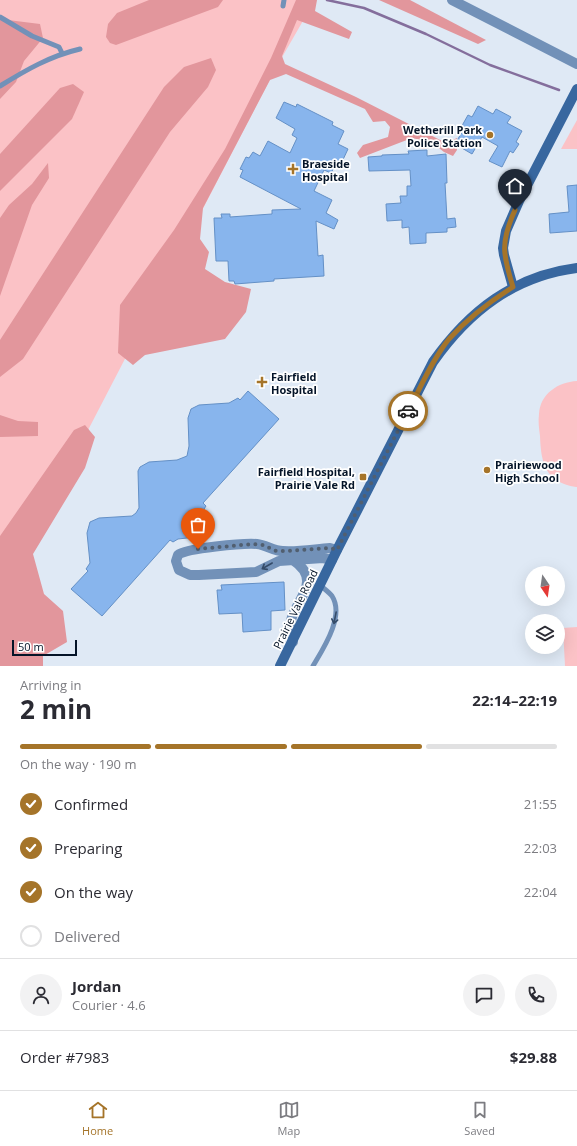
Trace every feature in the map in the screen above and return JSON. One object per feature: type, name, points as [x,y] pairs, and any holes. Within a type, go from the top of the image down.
[{"type":"main road","points":[[513,287],[503,248],[506,231],[519,201],[577,89]]},
{"type":"main road","name":"Prairie Vale Road","points":[[280,666],[337,550],[433,362],[449,340],[470,318],[490,302],[513,287],[545,275],[577,268]]},
{"type":"street","points":[[452,0],[577,64]]},
{"type":"street","points":[[332,560],[328,558],[274,562],[264,569],[256,572],[199,576],[190,575],[179,570],[176,560],[178,555],[187,550],[246,544],[259,544],[276,551],[330,548],[337,550]]},
{"type":"street","points":[[292,642],[292,618],[306,591],[308,582],[301,566],[294,560]]},
{"type":"lane","points":[[0,17],[32,36],[59,48],[62,53]]},
{"type":"lane","points":[[0,86],[36,64],[62,53],[80,49]]},
{"type":"lane","points":[[313,666],[330,634],[336,608],[332,595],[320,585]]},
{"type":"shaded area","points":[[0,0],[315,0],[277,66],[18,565],[0,666]]},
{"type":"shaded area","points":[[149,0],[223,0],[218,7],[116,45],[110,43],[106,37],[108,24],[117,13]]},
{"type":"shaded area","points":[[296,0],[317,0],[315,11],[352,32],[349,39],[297,20],[282,56],[285,64],[356,97],[446,143],[457,138],[457,150],[453,156],[444,152],[435,145],[429,148],[421,149],[425,141],[412,138],[360,158],[357,153],[363,145],[388,137],[390,127],[385,121],[373,122],[365,109],[286,74],[270,80],[203,208],[200,239],[209,252],[205,269],[225,282],[251,289],[246,312],[225,339],[145,355],[133,365],[118,353],[120,305],[174,230],[225,149],[271,58]]},
{"type":"shaded area","points":[[379,0],[410,0],[486,40],[478,44]]},
{"type":"shaded area","points":[[0,19],[40,24],[43,38],[24,61],[16,82],[0,99]]},
{"type":"shaded area","points":[[211,58],[216,70],[208,87],[170,132],[23,359],[0,377],[0,340],[164,87],[184,67]]},
{"type":"shaded area","points":[[73,84],[84,92],[72,119],[0,191],[0,154],[60,88]]},
{"type":"shaded area","points":[[577,120],[577,149],[561,149]]},
{"type":"shaded area","points":[[48,163],[49,178],[32,205],[0,296],[0,218],[9,205],[32,184]]},
{"type":"shaded area","points":[[577,381],[576,487],[557,481],[547,470],[542,455],[539,419],[540,407],[546,395],[551,390],[563,384]]},
{"type":"shaded area","points":[[0,415],[18,421],[38,422],[38,436],[0,437]]},
{"type":"shaded area","points":[[85,425],[95,437],[85,468],[33,554],[44,594],[63,611],[67,642],[43,656],[43,666],[0,666],[0,536],[74,430]]},
{"type":"shaded area","points":[[577,627],[577,666],[565,666],[565,628]]},
{"type":"building","points":[[284,102],[296,107],[297,104],[333,122],[332,125],[344,131],[338,144],[348,149],[340,166],[336,164],[331,173],[324,170],[314,191],[332,200],[326,213],[338,220],[334,229],[316,221],[318,256],[323,255],[324,276],[274,279],[274,281],[235,284],[234,281],[229,281],[228,261],[216,261],[214,218],[222,218],[221,214],[230,214],[230,217],[272,214],[272,210],[301,209],[240,177],[243,170],[240,169],[246,157],[249,158],[253,152],[260,156],[268,141],[290,153],[297,138],[292,135],[295,129],[276,118]]},
{"type":"building","name":"Wetherill Park Police Station","points":[[478,106],[493,114],[496,109],[511,117],[507,123],[522,131],[516,142],[519,144],[513,153],[510,151],[502,167],[489,161],[498,146],[482,137],[472,154],[455,144],[462,132],[459,131],[468,115],[472,117]]},
{"type":"building","points":[[427,150],[427,156],[446,154],[447,183],[445,183],[447,219],[455,218],[456,227],[447,228],[447,232],[426,233],[426,243],[410,244],[409,227],[402,228],[402,220],[387,221],[386,204],[401,203],[400,196],[407,196],[407,186],[411,186],[410,170],[369,171],[368,157],[409,154],[408,151]]},
{"type":"building","points":[[577,185],[577,231],[550,233],[549,214],[569,212],[567,186]]},
{"type":"building","points":[[248,391],[279,419],[203,503],[206,506],[204,509],[205,536],[178,539],[173,542],[170,540],[102,616],[71,589],[88,571],[86,569],[90,563],[87,533],[90,522],[99,518],[132,516],[139,508],[138,471],[140,467],[149,462],[177,460],[187,456],[189,446],[188,418],[191,409],[199,405],[229,403],[238,398],[240,400]]},
{"type":"building","points":[[284,582],[285,610],[271,611],[271,630],[243,632],[242,613],[219,614],[217,590],[222,590],[221,585]]},
{"type":"waterway","points":[[327,0],[364,8],[426,34],[490,65],[559,90]]},
{"type":"way so far","points":[[198,549],[259,544],[276,551],[330,548],[337,550],[408,411]]},
{"type":"place","name":"Wetherill Park Police Station","points":[[490,135]]},
{"type":"place","name":"Braeside Hospital","points":[[293,169]]},
{"type":"place","name":"Fairfield Hospital","points":[[262,382]]},
{"type":"place","name":"Prairiewood High School","points":[[487,470]]},
{"type":"place","name":"Fairfield Hospital, Prairie Vale Rd","points":[[363,477]]},
{"type":"route","points":[[408,411],[433,362],[449,340],[470,318],[490,302],[513,287],[507,269],[503,248],[506,231],[515,210]]}]
